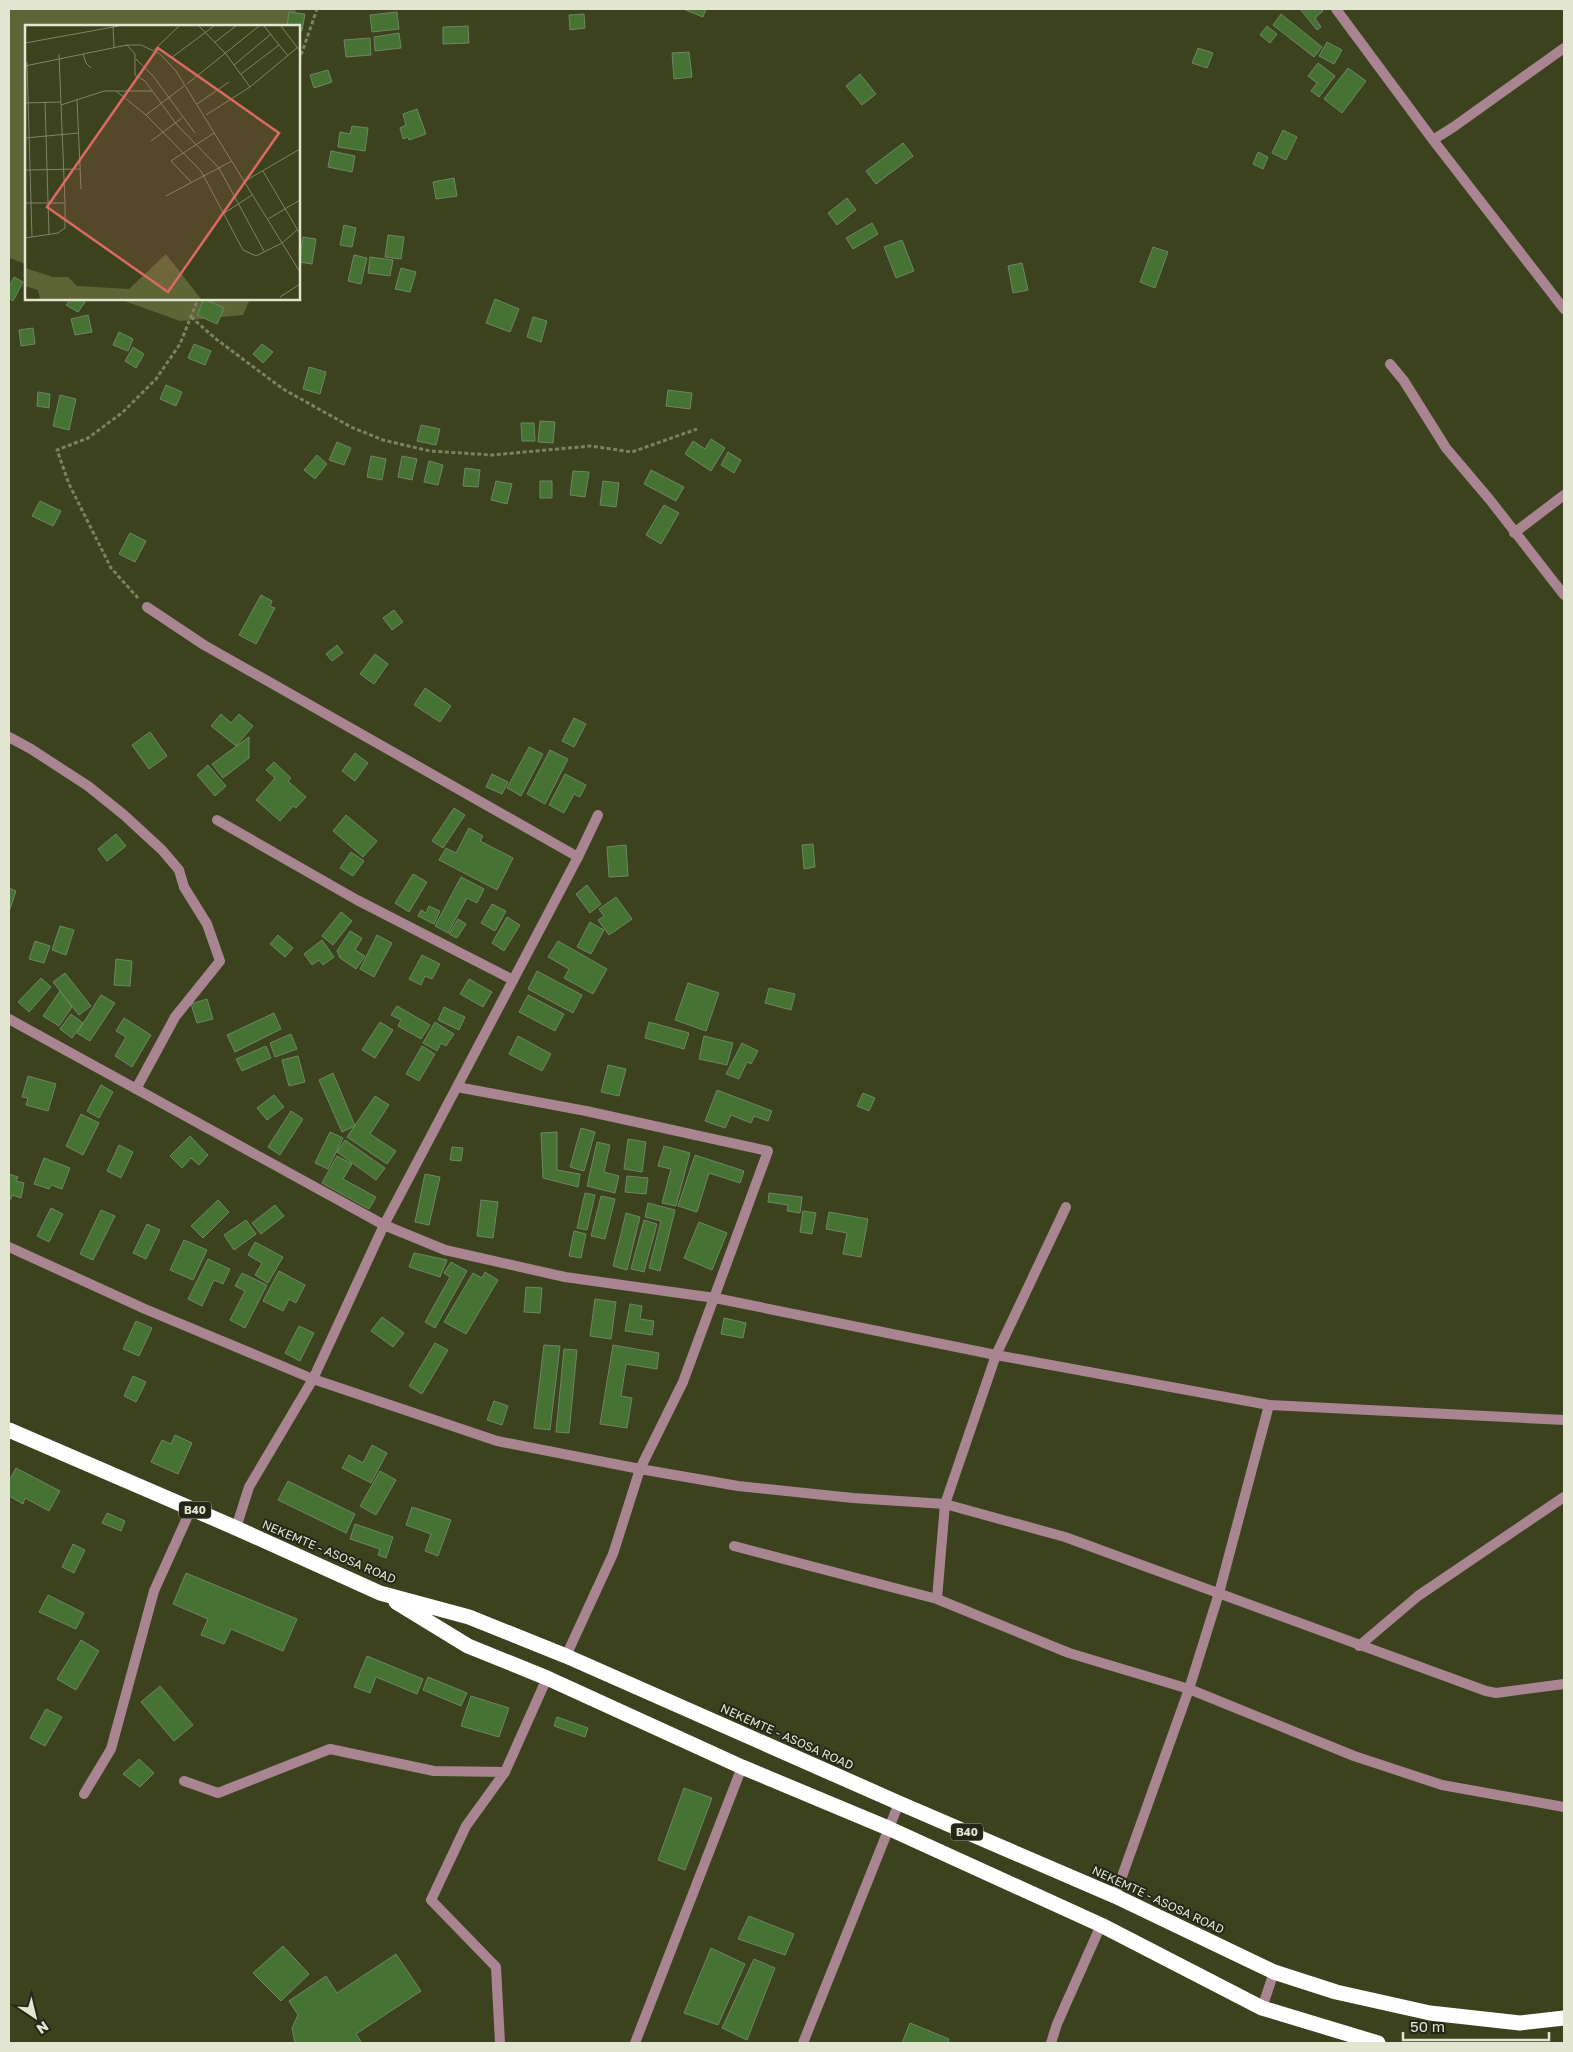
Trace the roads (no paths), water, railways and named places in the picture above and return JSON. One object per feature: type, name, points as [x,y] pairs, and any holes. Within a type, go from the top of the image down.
[{"type":"highway","name":"NEKEMTE - ASOSA ROAD","points":[[9,1430],[236,1528],[380,1593],[469,1617],[566,1656],[898,1803],[1116,1896],[1274,1972],[1336,1992],[1430,2013],[1520,2023],[1564,2018]]},
{"type":"highway","name":"B40","points":[[380,1593],[468,1646],[547,1678],[742,1767],[888,1828],[1101,1925],[1262,2008],[1378,2043]]},
{"type":"street","points":[[1336,9],[1433,140],[1564,309]]},
{"type":"street","points":[[1433,140],[1564,48]]},
{"type":"street","points":[[1390,364],[1404,381],[1446,448],[1490,500],[1564,595]]},
{"type":"street","points":[[1514,532],[1564,495]]},
{"type":"street","points":[[147,607],[204,646],[578,857]]},
{"type":"street","points":[[9,737],[31,748],[88,786],[124,815],[162,850],[179,870],[184,887],[208,924],[220,961],[175,1017],[136,1088]]},
{"type":"street","points":[[236,1528],[249,1487],[313,1379],[384,1225],[578,857],[598,815]]},
{"type":"street","points":[[217,820],[357,900],[513,980]]},
{"type":"street","points":[[9,1019],[384,1225],[445,1250],[565,1277],[715,1298],[996,1355],[1269,1405],[1564,1420]]},
{"type":"street","points":[[457,1087],[586,1112],[768,1151],[715,1298],[682,1382],[640,1469],[613,1554],[566,1656]]},
{"type":"street","points":[[937,1599],[944,1504],[996,1355],[1066,1207]]},
{"type":"street","points":[[9,1247],[145,1308],[313,1379],[497,1441],[738,1486],[853,1498],[944,1504],[1065,1538],[1496,1694],[1564,1684]]},
{"type":"street","points":[[1116,1896],[1189,1689],[1219,1593],[1269,1405]]},
{"type":"street","points":[[1359,1646],[1418,1596],[1564,1497]]},
{"type":"street","points":[[84,1794],[111,1749],[154,1591],[191,1509]]},
{"type":"street","points":[[734,1546],[937,1599],[1068,1653],[1189,1689],[1354,1756],[1442,1785],[1564,1807]]},
{"type":"street","points":[[500,2043],[496,1967],[431,1900],[466,1826],[505,1772],[547,1678]]},
{"type":"street","points":[[184,1780],[218,1793],[330,1749],[434,1771],[505,1772]]},
{"type":"street","points":[[636,2043],[742,1767]]},
{"type":"street","points":[[803,2043],[898,1803]]},
{"type":"street","points":[[1051,2043],[1057,2024],[1101,1925]]},
{"type":"street","points":[[1262,2008],[1274,1972]]}]
